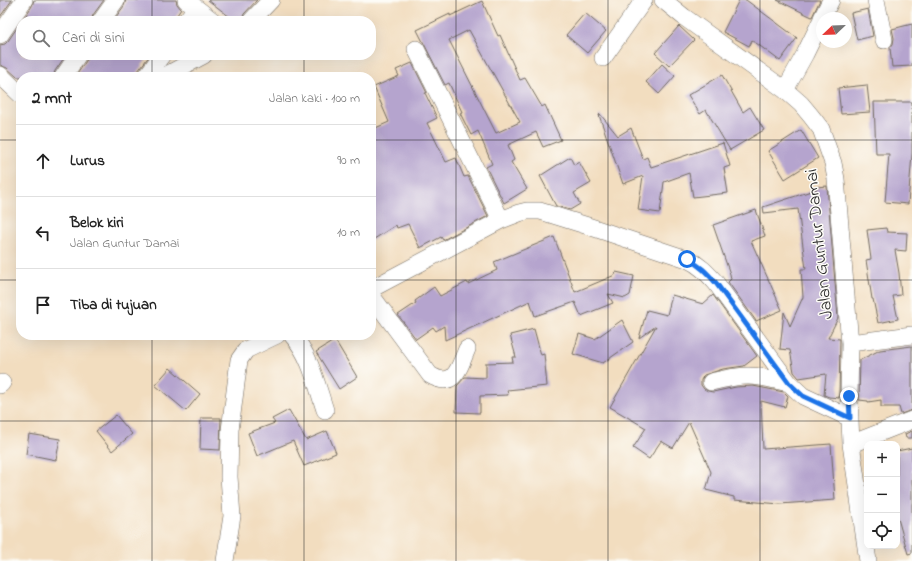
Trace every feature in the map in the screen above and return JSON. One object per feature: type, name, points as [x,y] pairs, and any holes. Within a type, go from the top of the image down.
[{"type":"street","points":[[0,35],[24,0]]},
{"type":"street","points":[[105,16],[116,0]]},
{"type":"street","points":[[256,16],[272,0]]},
{"type":"street","points":[[603,58],[644,0]]},
{"type":"street","name":"Jalan Guntur Damai","points":[[663,0],[684,17],[785,90],[804,108],[821,129],[833,162],[837,186],[850,343],[851,444],[868,561]]},
{"type":"street","points":[[825,12],[831,0]]},
{"type":"street","points":[[876,0],[884,40]]},
{"type":"street","points":[[189,10],[202,16]]},
{"type":"street","points":[[785,90],[816,30]]},
{"type":"street","points":[[416,49],[501,220]]},
{"type":"street","points":[[66,72],[75,60]]},
{"type":"street","points":[[150,72],[158,60]]},
{"type":"street","points":[[172,72],[195,60]]},
{"type":"street","points":[[0,75],[16,91]]},
{"type":"street","points":[[376,284],[501,220],[518,213],[540,211],[687,259],[697,264],[705,270],[716,283],[789,383],[803,396],[850,418]]},
{"type":"street","points":[[376,288],[430,375],[436,379],[442,380],[449,379],[456,375],[466,349]]},
{"type":"street","points":[[850,343],[912,335]]},
{"type":"street","points":[[225,561],[232,516],[229,477],[230,430],[239,360],[242,355],[252,346],[266,340]]},
{"type":"street","points":[[297,340],[305,354],[325,410]]},
{"type":"street","points":[[711,382],[738,376],[749,376],[762,377],[789,383]]},
{"type":"street","points":[[851,444],[912,420]]},
{"type":"building","points":[[0,0],[12,0],[0,17]]},
{"type":"building","points":[[34,0],[104,0],[93,16],[25,16]]},
{"type":"building","points":[[126,0],[176,0],[181,9],[176,16],[117,16],[124,6]]},
{"type":"building","points":[[208,0],[257,0],[243,16],[229,16]]},
{"type":"building","points":[[739,0],[746,0],[797,38],[780,61],[752,40],[749,46],[723,32]]},
{"type":"building","points":[[777,0],[820,0],[812,17]]},
{"type":"building","points":[[482,1],[498,36],[500,35],[520,80],[525,78],[542,107],[545,105],[561,140],[543,147],[536,132],[508,145],[514,160],[511,162],[527,189],[504,203],[486,167],[492,164],[478,131],[471,135],[460,113],[462,112],[449,83],[445,85],[417,30],[450,14],[450,16]],"holes":[[[469,30],[520,122],[496,133],[449,40]]]},
{"type":"building","points":[[868,9],[873,36],[857,40],[852,13]]},
{"type":"building","points":[[585,13],[606,31],[587,53],[566,35]]},
{"type":"building","points":[[912,24],[912,66],[892,67],[890,48],[893,44],[894,38],[892,29]]},
{"type":"building","points":[[679,26],[694,40],[669,66],[655,53]]},
{"type":"building","points":[[16,29],[16,60],[63,60],[55,72],[16,72],[16,76],[7,68],[0,65],[0,45],[5,44]]},
{"type":"building","points":[[146,60],[138,72],[78,72],[86,61]]},
{"type":"building","points":[[412,63],[427,93],[425,93],[437,118],[427,123],[446,162],[456,158],[464,177],[468,176],[488,216],[443,240],[441,237],[420,248],[408,224],[397,228],[396,225],[376,238],[376,128],[389,122],[376,92],[376,86],[399,76],[396,70]]},
{"type":"building","points":[[662,64],[675,76],[659,94],[646,82]]},
{"type":"building","points":[[722,75],[743,112],[750,107],[764,130],[730,150],[706,110],[700,114],[688,95]]},
{"type":"building","points":[[867,85],[870,112],[841,114],[838,88]]},
{"type":"building","points":[[874,102],[912,102],[912,154],[908,204],[885,202],[889,154],[876,154]]},
{"type":"building","points":[[600,114],[618,136],[631,128],[643,159],[647,157],[651,167],[723,143],[730,166],[724,168],[728,193],[693,197],[689,173],[664,182],[660,213],[638,210],[643,176],[623,184],[599,115]]},
{"type":"building","points":[[801,130],[818,158],[785,179],[768,151]]},
{"type":"building","points":[[570,157],[574,165],[579,162],[591,183],[574,193],[580,204],[570,210],[556,206],[540,176]]},
{"type":"building","points":[[827,186],[838,318],[828,338],[840,339],[839,398],[824,395],[826,374],[799,378],[794,372],[790,350],[780,349],[784,312],[790,326],[803,297],[801,269],[806,269],[798,209],[764,213],[763,207],[817,189],[816,187]]},
{"type":"building","points":[[756,210],[765,236],[751,241],[782,310],[756,321],[728,282],[731,279],[730,274],[713,225]]},
{"type":"building","points":[[886,228],[887,232],[907,233],[906,251],[895,250],[901,295],[893,296],[898,319],[878,323],[872,299],[866,260],[871,259],[867,230]]},
{"type":"building","points":[[554,237],[575,292],[615,275],[616,272],[634,276],[630,295],[625,298],[608,294],[613,303],[581,316],[575,302],[535,316],[530,301],[445,340],[444,326],[436,331],[433,327],[416,339],[398,315],[416,303],[415,301],[434,287],[440,296],[467,282],[468,284],[497,270],[494,262]]},
{"type":"building","points":[[672,295],[703,304],[713,295],[757,356],[744,366],[723,369],[704,375],[701,380],[701,385],[704,389],[713,392],[736,387],[753,386],[784,392],[788,396],[785,407],[761,401],[763,449],[831,444],[835,500],[780,504],[734,500],[734,497],[706,490],[711,472],[689,422],[673,448],[661,441],[649,459],[633,448],[646,428],[610,407],[656,326],[639,338],[647,310],[667,315]]},
{"type":"building","points":[[622,320],[633,342],[603,363],[573,354],[579,334],[595,339]]},
{"type":"building","points":[[534,329],[541,355],[544,354],[547,386],[507,390],[508,395],[480,396],[480,413],[456,412],[457,386],[465,377],[486,378],[486,363],[513,362],[512,357],[516,357],[510,335]]},
{"type":"building","points":[[335,340],[357,377],[339,389],[316,352]]},
{"type":"building","points":[[912,346],[912,410],[901,414],[899,407],[881,407],[881,400],[868,402],[859,400],[860,360],[880,350]]},
{"type":"building","points":[[170,368],[200,394],[186,411],[155,385]]},
{"type":"building","points":[[289,410],[306,440],[327,431],[336,453],[304,466],[293,441],[257,456],[248,433],[275,423],[272,419]]},
{"type":"building","points":[[116,415],[132,434],[112,451],[96,431]]},
{"type":"building","points":[[201,418],[221,418],[220,450],[200,449]]},
{"type":"building","points":[[912,431],[912,438],[906,438],[905,434]]},
{"type":"building","points":[[29,434],[60,439],[56,460],[26,454]]},
{"type":"building","points":[[912,448],[912,553],[908,554],[900,526],[900,450]]},
{"type":"route","points":[[687,259],[705,270],[716,283],[789,383],[798,392],[803,396],[850,418],[849,396]]}]
